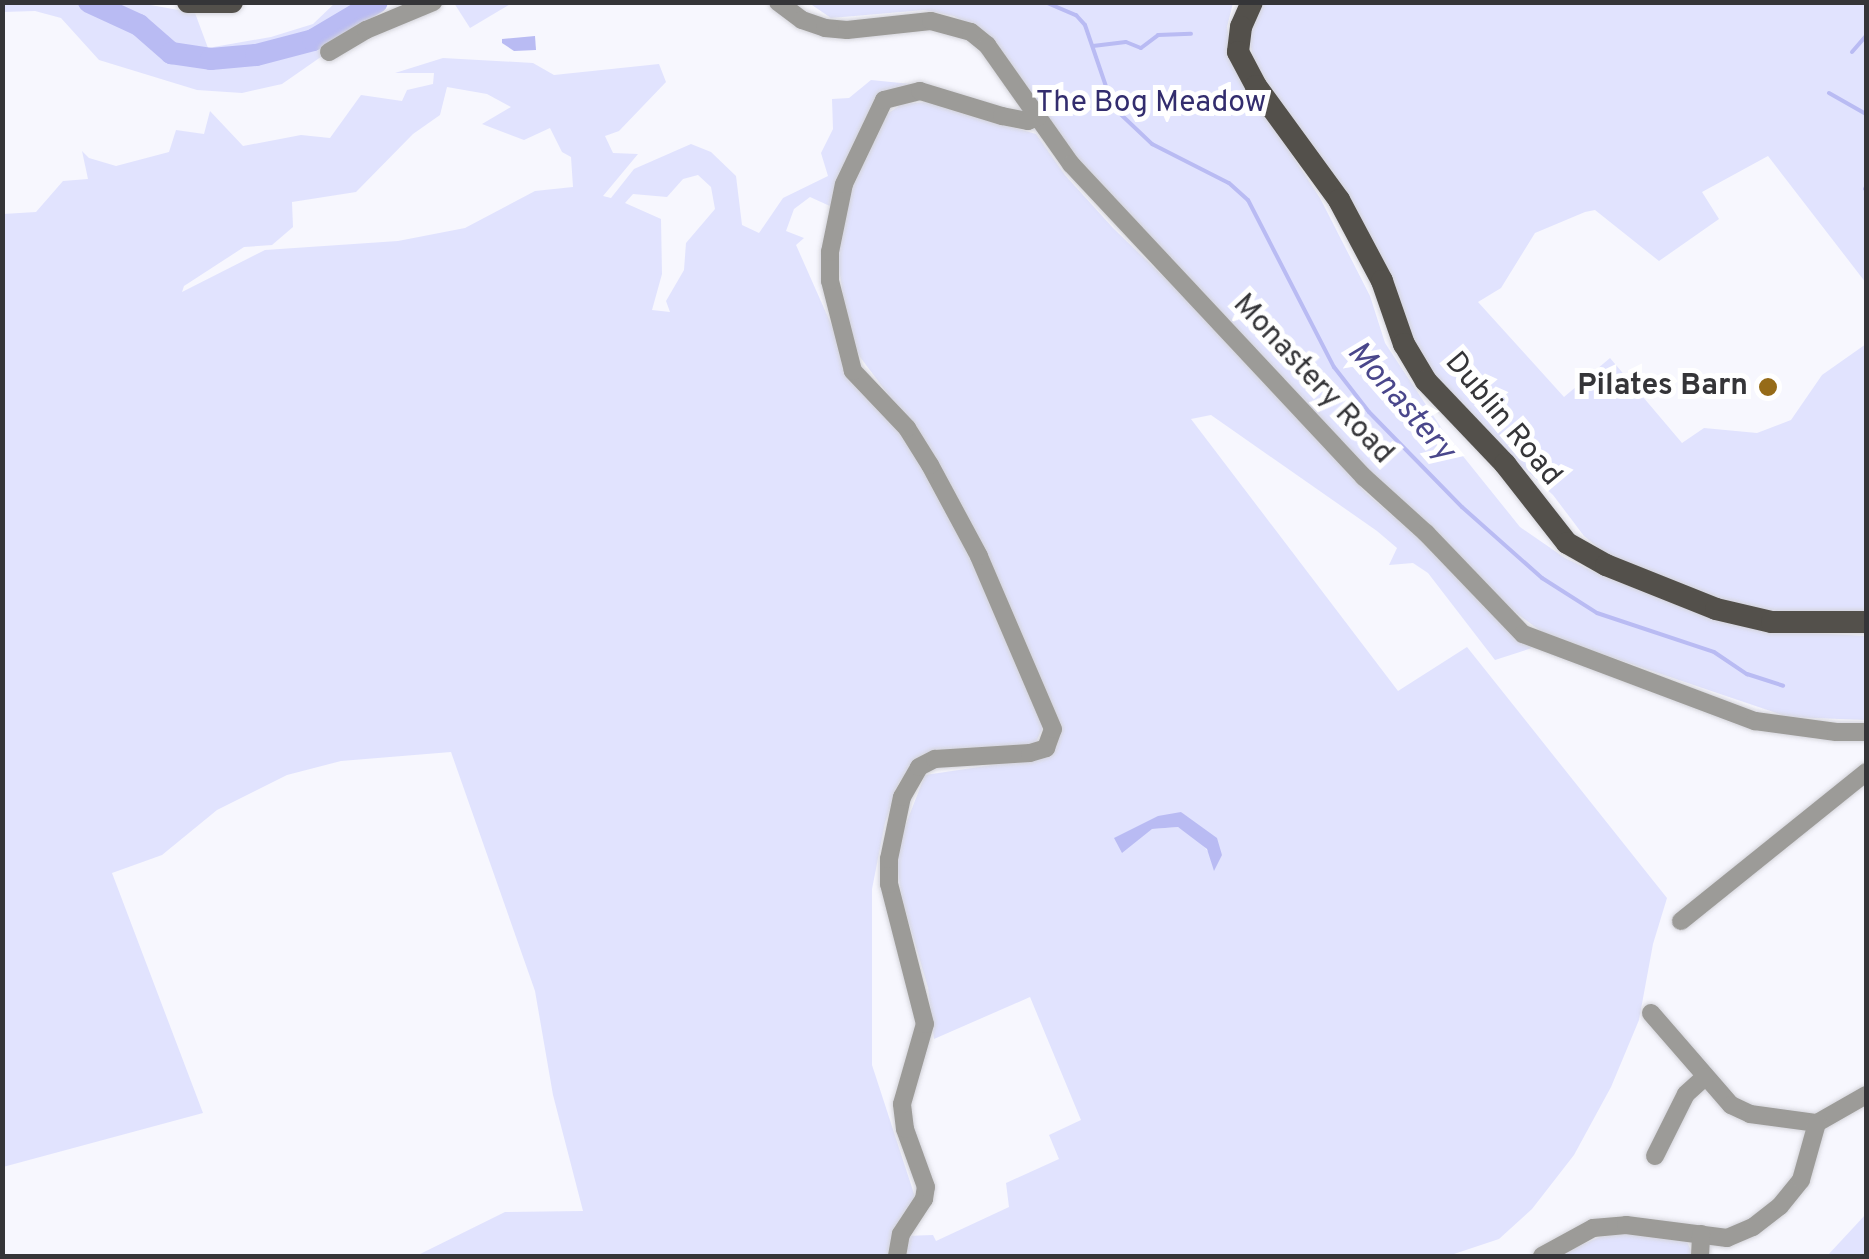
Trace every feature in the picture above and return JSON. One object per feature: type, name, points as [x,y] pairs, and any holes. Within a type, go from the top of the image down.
[{"type":"main road","points":[[188,2],[232,2]]},
{"type":"main road","name":"Dublin Road","points":[[1252,2],[1240,27],[1238,52],[1256,86],[1339,200],[1382,281],[1426,381],[1506,464],[1567,544],[1606,566],[1716,608],[1772,622],[1866,622]]},
{"type":"street","points":[[329,52],[366,30],[433,2]]},
{"type":"street","name":"Monastery Road","points":[[778,2],[802,20],[825,28],[848,30],[930,20],[971,32],[1012,75],[1071,164],[1510,625],[1546,645],[1662,684],[1745,718],[1793,728],[1866,732]]},
{"type":"street","points":[[897,1256],[901,1234],[924,1199],[926,1186],[904,1128],[902,1104],[925,1024],[889,884],[889,859],[902,797],[919,768],[936,759],[1030,753],[1046,748],[1054,728],[979,556],[930,464],[907,428],[853,371],[830,282],[834,222],[844,184],[884,100],[920,90],[1002,116],[1028,121],[1038,117]]},
{"type":"street","points":[[1681,921],[1866,772]]},
{"type":"street","points":[[1652,1012],[1731,1105],[1766,1118],[1817,1123],[1866,1096]]},
{"type":"street","points":[[1655,1156],[1686,1094],[1704,1077]]},
{"type":"street","points":[[1542,1256],[1593,1228],[1626,1226],[1726,1238],[1753,1227],[1780,1206],[1801,1180],[1817,1123]]},
{"type":"street","points":[[1700,1256],[1701,1234]]},
{"type":"green space","points":[[134,2],[195,13],[208,48],[271,37],[313,24],[335,3],[367,3],[372,15],[339,31],[338,45],[282,84],[242,93],[197,90],[99,60],[61,18],[35,11],[3,12],[3,3]]},
{"type":"green space","points":[[454,3],[512,3],[470,28]]},
{"type":"green space","name":"The Bog Meadow","points":[[809,3],[1233,3],[1227,27],[1231,50],[1249,89],[1320,198],[1370,296],[1385,343],[1446,435],[1520,527],[1565,558],[1607,578],[1716,618],[1810,633],[1866,636],[1866,720],[1788,717],[1546,635],[1485,590],[1072,159],[993,40],[954,16],[924,10],[831,18]]},
{"type":"green space","points":[[1262,3],[1866,3],[1866,283],[1768,156],[1702,192],[1719,219],[1659,261],[1595,210],[1585,212],[1535,233],[1501,288],[1478,302],[1564,397],[1610,358],[1682,443],[1704,428],[1757,433],[1791,420],[1822,375],[1866,344],[1866,617],[1833,621],[1717,602],[1606,554],[1584,536],[1553,495],[1452,402],[1415,351],[1253,57],[1248,34]]},
{"type":"green space","points":[[443,58],[533,63],[554,75],[659,64],[666,82],[619,131],[605,136],[613,153],[638,154],[603,196],[611,198],[634,169],[691,144],[711,152],[736,176],[742,225],[759,233],[783,198],[828,176],[821,153],[833,129],[832,99],[849,98],[871,80],[921,85],[878,98],[832,207],[810,197],[794,209],[786,231],[804,238],[796,245],[843,351],[929,470],[993,604],[1043,727],[1035,744],[923,754],[899,782],[885,823],[872,889],[872,1065],[917,1203],[890,1256],[416,1256],[505,1212],[583,1211],[553,1095],[535,991],[451,752],[341,761],[287,775],[217,810],[162,855],[112,873],[203,1113],[3,1167],[3,214],[36,212],[63,181],[88,179],[82,151],[89,158],[116,166],[169,152],[176,130],[204,134],[210,111],[243,146],[301,135],[330,138],[361,95],[402,101],[407,90],[433,84],[434,73],[395,73]],"holes":[[[447,87],[487,94],[511,107],[482,124],[524,140],[550,128],[562,152],[571,157],[573,187],[535,191],[465,228],[398,241],[265,250],[182,292],[184,286],[244,247],[272,245],[293,227],[292,202],[356,192],[413,134],[440,115]],[[698,175],[711,187],[715,209],[686,243],[684,270],[666,301],[670,312],[652,310],[662,274],[661,219],[625,203],[633,194],[667,197],[683,179]]]},
{"type":"green space","points":[[927,102],[1036,134],[1065,175],[1113,228],[1252,362],[1366,493],[1435,552],[1484,607],[1532,648],[1495,660],[1428,573],[1413,563],[1389,565],[1397,548],[1377,531],[1211,415],[1191,419],[1398,691],[1467,647],[1667,898],[1653,944],[1639,1020],[1611,1087],[1574,1155],[1532,1209],[1499,1239],[1448,1256],[903,1256],[905,1236],[933,1235],[936,1241],[1009,1207],[1006,1183],[1059,1159],[1049,1135],[1081,1120],[1030,997],[934,1039],[928,988],[902,899],[897,864],[902,834],[925,775],[1033,759],[1062,726],[905,417],[860,357],[848,331],[838,260],[843,202],[884,116],[902,104]],"holes":[[[1181,812],[1222,855],[1212,856],[1195,836],[1178,827],[1152,829],[1138,837]]]},
{"type":"green space","points":[[1866,1214],[1866,1256],[1827,1256]]},
{"type":"green space","points":[[1627,1233],[1686,1239],[1693,1256],[1555,1256],[1600,1237]]},
{"type":"water","points":[[535,36],[536,50],[514,51],[502,43],[502,39]]},
{"type":"water","points":[[1181,812],[1217,838],[1222,855],[1214,871],[1207,849],[1178,827],[1152,829],[1122,853],[1114,838],[1158,816]]},
{"type":"waterway","points":[[89,2],[139,25],[171,53],[211,59],[256,55],[313,40],[377,2]]},
{"type":"waterway","name":"Monastery","points":[[1045,2],[1076,15],[1085,25],[1113,107],[1152,144],[1229,183],[1248,200],[1334,367],[1369,412],[1462,507],[1542,578],[1597,613],[1714,652],[1747,674],[1783,686]]},
{"type":"waterway","points":[[1093,46],[1126,42],[1141,48],[1158,35],[1191,34]]},
{"type":"waterway","points":[[1852,52],[1866,36]]},
{"type":"waterway","points":[[1829,93],[1866,114]]},
{"type":"place","name":"Pilates Barn","points":[[1768,387]]}]
